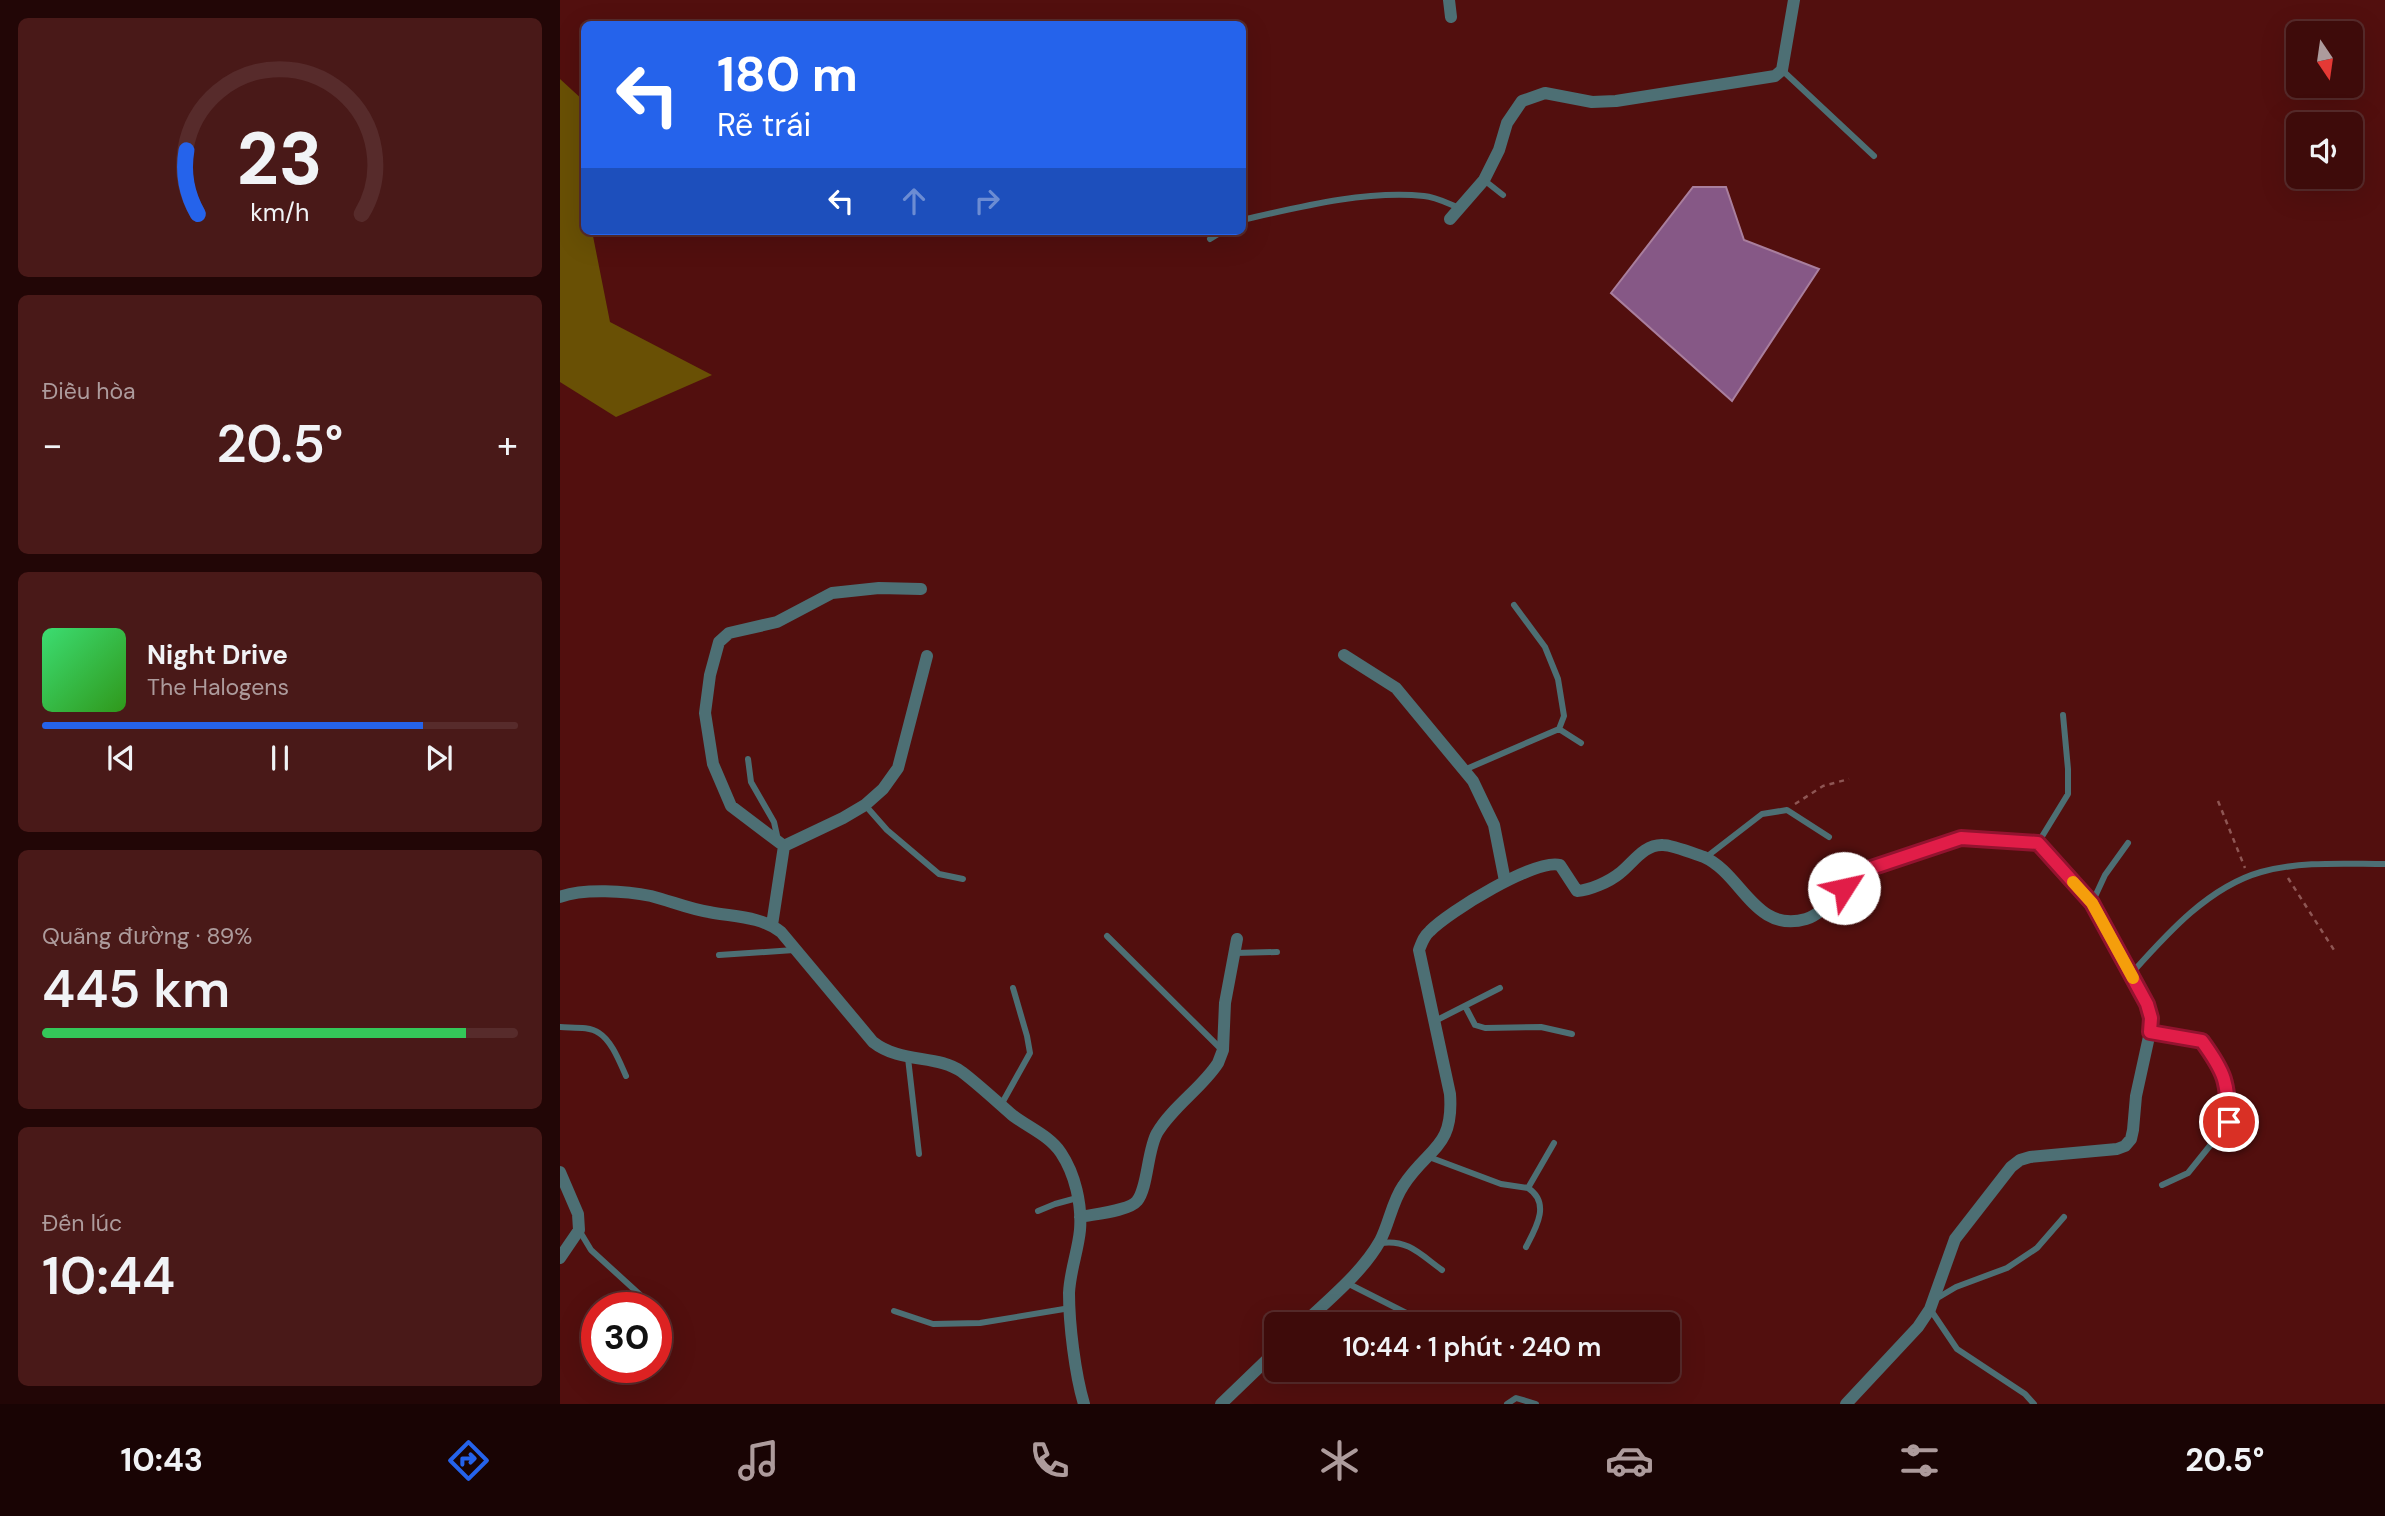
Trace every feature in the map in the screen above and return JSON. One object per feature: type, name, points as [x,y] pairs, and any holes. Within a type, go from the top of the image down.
[{"type":"street","points":[[1448,0],[1451,17]]},
{"type":"street","points":[[1450,219],[1484,180],[1499,150],[1507,123],[1522,101],[1545,93],[1592,102],[1616,101],[1775,76],[1782,70],[1794,0]]},
{"type":"street","points":[[781,844],[731,806],[713,764],[705,713],[710,675],[719,642],[729,633],[777,622],[832,593],[879,588],[920,589]]},
{"type":"street","points":[[1344,655],[1396,688],[1473,781],[1494,825],[1505,881]]},
{"type":"street","points":[[781,844],[843,818],[865,805],[883,789],[898,768],[927,656]]},
{"type":"street","points":[[1316,1312],[1346,1283],[1379,1243],[1400,1189],[1441,1144],[1448,1129],[1450,1094],[1419,950],[1423,939],[1441,922],[1505,881],[1533,868],[1553,863],[1560,865],[1577,891],[1586,891],[1618,874],[1643,851],[1663,845],[1705,858],[1726,871],[1750,903],[1767,915],[1782,920],[1808,919],[1871,868],[1961,838],[2038,843],[2092,903],[2147,1004],[2151,1018],[2150,1032],[2136,1096],[2131,1139],[2125,1146],[2117,1149],[2030,1157],[2011,1167],[1955,1239],[1931,1305],[1917,1327],[1846,1404]]},
{"type":"street","points":[[772,925],[781,844]]},
{"type":"street","points":[[560,897],[582,892],[640,895],[712,913],[761,920],[772,925],[781,932],[873,1042],[885,1051],[948,1065],[960,1071],[1051,1141],[1069,1167],[1080,1217],[1080,1231],[1070,1277],[1070,1308],[1084,1404]]},
{"type":"street","points":[[1080,1217],[1136,1203],[1141,1195],[1151,1147],[1158,1131],[1212,1072],[1223,1050],[1225,1003],[1237,939]]},
{"type":"street","points":[[560,1172],[578,1214],[579,1230],[560,1258]]},
{"type":"street","points":[[1221,1404],[1264,1363]]},
{"type":"lane","points":[[1782,70],[1874,156]]},
{"type":"lane","points":[[1484,180],[1503,194]]},
{"type":"lane","points":[[1246,219],[1380,196],[1427,196],[1460,208]]},
{"type":"lane","points":[[1210,239],[1216,235]]},
{"type":"lane","points":[[1464,770],[1559,729],[1564,716],[1558,679],[1545,647],[1514,605]]},
{"type":"lane","points":[[2038,843],[2068,794],[2063,715]]},
{"type":"lane","points":[[1559,729],[1581,743]]},
{"type":"lane","points":[[748,759],[751,782],[774,822],[781,844]]},
{"type":"lane","points":[[865,805],[887,830],[939,874],[963,879]]},
{"type":"lane","points":[[1705,858],[1762,814],[1787,810],[1829,837]]},
{"type":"lane","points":[[2092,903],[2105,875],[2128,843]]},
{"type":"lane","points":[[2131,974],[2172,929],[2222,890],[2248,878],[2260,873],[2312,864],[2385,864]]},
{"type":"lane","points":[[1107,936],[1223,1050]]},
{"type":"lane","points":[[719,955],[796,950]]},
{"type":"lane","points":[[1235,953],[1277,952]]},
{"type":"lane","points":[[1434,1021],[1500,988]]},
{"type":"lane","points":[[1001,1105],[1030,1053],[1013,989]]},
{"type":"lane","points":[[1465,1006],[1475,1025],[1485,1028],[1541,1027],[1572,1034]]},
{"type":"lane","points":[[560,1027],[600,1033],[626,1076]]},
{"type":"lane","points":[[2150,1032],[2202,1041],[2221,1066],[2227,1086],[2229,1122],[2188,1173],[2162,1185]]},
{"type":"lane","points":[[908,1058],[919,1154]]},
{"type":"lane","points":[[1528,1188],[1554,1143]]},
{"type":"lane","points":[[1429,1157],[1502,1184],[1528,1188],[1536,1194],[1541,1206],[1538,1223],[1526,1247]]},
{"type":"lane","points":[[1038,1211],[1077,1198]]},
{"type":"lane","points":[[2034,1404],[2025,1394],[1957,1349],[1931,1305],[1956,1287],[2007,1268],[2037,1248],[2064,1217]]},
{"type":"lane","points":[[579,1230],[591,1250],[637,1292]]},
{"type":"lane","points":[[1379,1243],[1396,1241],[1408,1246],[1441,1270]]},
{"type":"lane","points":[[1346,1283],[1404,1312]]},
{"type":"lane","points":[[894,1311],[933,1324],[980,1324],[1070,1308]]},
{"type":"lane","points":[[1507,1404],[1516,1398],[1536,1404]]},
{"type":"path","points":[[1787,810],[1823,786],[1849,779]]},
{"type":"path","points":[[2218,801],[2248,878]]},
{"type":"path","points":[[2282,869],[2334,950]]},
{"type":"shaded area","points":[[560,79],[581,98],[581,235],[593,235],[610,322],[712,375],[616,417],[560,382]]},
{"type":"shaded area","points":[[1693,187],[1726,187],[1744,240],[1819,269],[1732,401],[1611,293]]},
{"type":"slow traffic","points":[[2073,882],[2092,903],[2133,978]]},
{"type":"route","points":[[1844,888],[1871,868],[1961,838],[2038,843],[2092,903],[2147,1004],[2151,1018],[2150,1032],[2202,1041],[2221,1066],[2227,1086],[2229,1122]]}]
